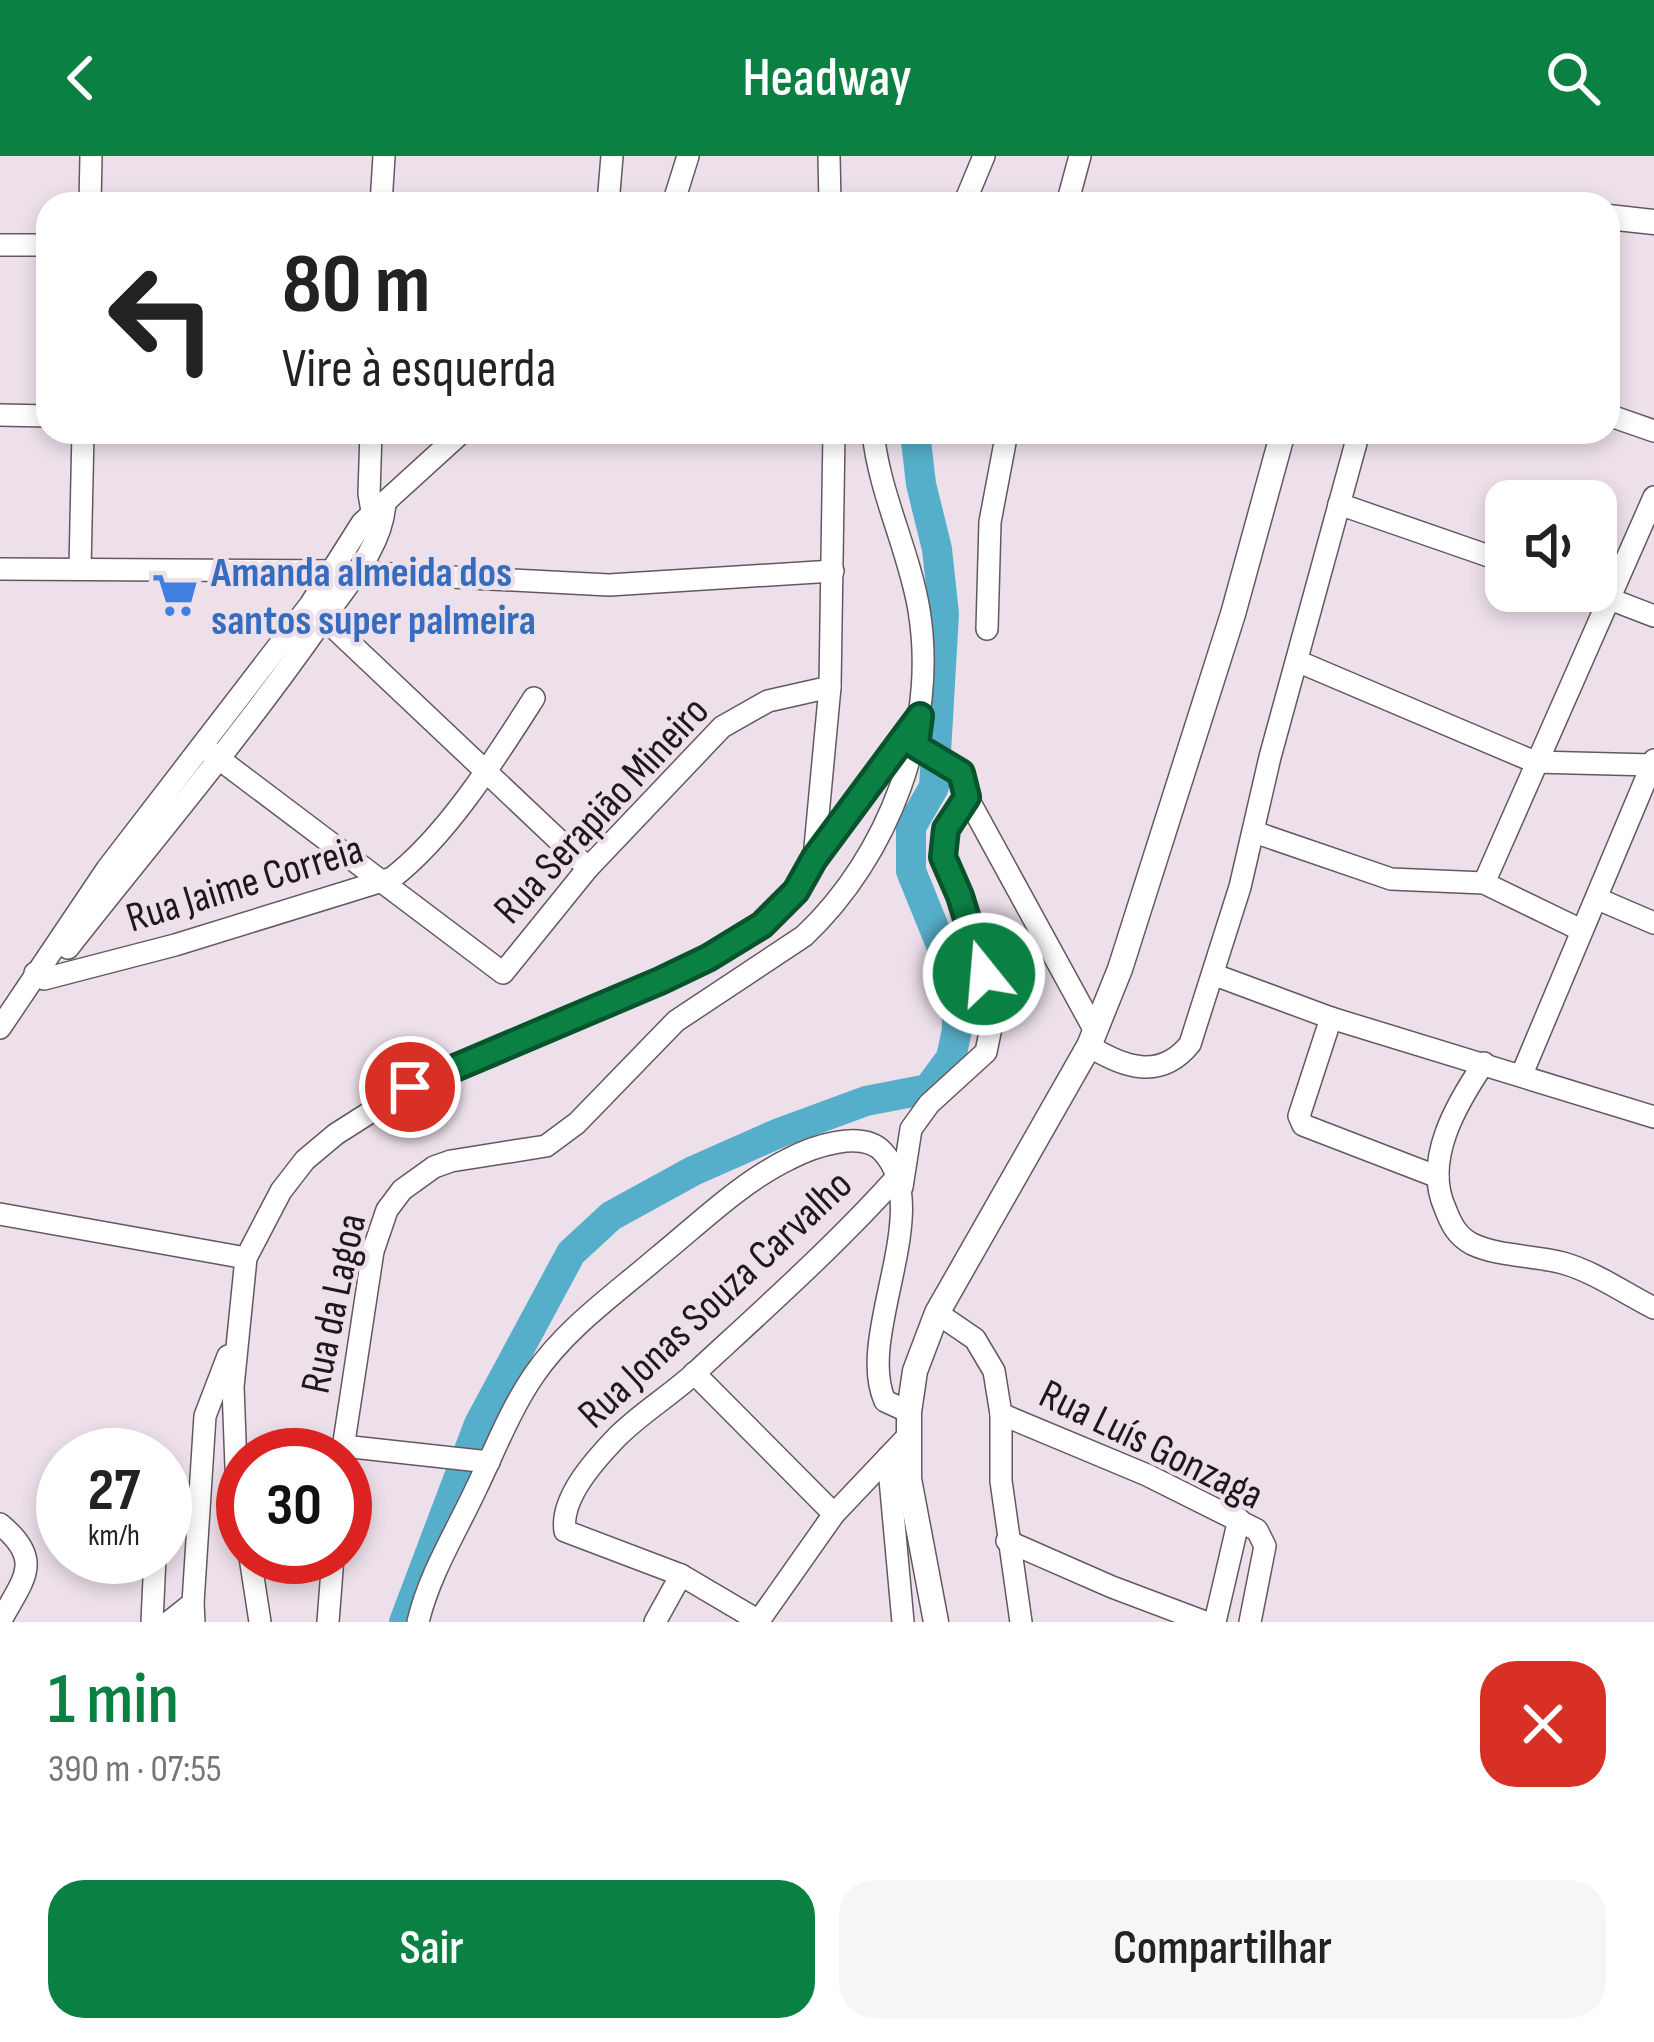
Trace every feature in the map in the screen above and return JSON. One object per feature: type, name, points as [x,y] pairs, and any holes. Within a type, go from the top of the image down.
[{"type":"main road","points":[[1620,218],[1654,222]]},
{"type":"main road","points":[[936,1622],[916,1529],[908,1424],[915,1371],[937,1313],[1092,1039],[1120,969],[1233,614],[1279,444]]},
{"type":"street","points":[[90,192],[92,156]]},
{"type":"street","points":[[382,192],[384,156]]},
{"type":"street","points":[[609,192],[613,156]]},
{"type":"street","points":[[677,192],[688,156]]},
{"type":"street","points":[[829,156],[830,192]]},
{"type":"street","points":[[969,192],[984,156]]},
{"type":"street","points":[[1070,192],[1080,156]]},
{"type":"street","points":[[0,245],[36,244]]},
{"type":"street","points":[[0,416],[36,416]]},
{"type":"street","points":[[1620,419],[1654,431]]},
{"type":"street","points":[[80,568],[83,444]]},
{"type":"street","points":[[372,444],[378,516]]},
{"type":"street","points":[[4,1022],[317,612],[378,516],[449,444]]},
{"type":"street","points":[[814,859],[830,687],[834,444]]},
{"type":"street","name":"Rua da Lagoa","points":[[345,1428],[373,1251],[387,1210],[402,1190],[451,1161],[546,1146],[577,1123],[676,1021],[804,936],[832,906],[861,862],[908,772],[920,716],[919,608],[876,444]]},
{"type":"street","points":[[987,629],[990,522],[1005,444]]},
{"type":"street","points":[[916,746],[961,773],[967,797],[1092,1039],[1132,1067],[1172,1060],[1190,1044],[1214,975],[1356,444]]},
{"type":"street","points":[[1617,564],[1654,497]]},
{"type":"street","points":[[1339,504],[1485,555]]},
{"type":"street","points":[[0,569],[345,572],[653,585],[833,571]]},
{"type":"street","points":[[1617,602],[1654,616]]},
{"type":"street","points":[[317,612],[588,868]]},
{"type":"street","points":[[1484,884],[1593,612]]},
{"type":"street","points":[[1297,661],[1535,762],[1653,762],[1522,1074]]},
{"type":"street","name":"Rua Serapião Mineiro","points":[[383,883],[502,973],[588,868],[722,727],[768,700],[830,687]]},
{"type":"street","name":"Rua Jaime Correia","points":[[40,976],[176,945],[383,883],[418,854],[485,774],[534,698]]},
{"type":"street","points":[[236,1428],[237,1336],[246,1258],[280,1191],[305,1160],[336,1133],[410,1087],[708,958],[762,925],[796,891],[814,859],[920,716]]},
{"type":"street","points":[[211,752],[383,883]]},
{"type":"street","points":[[656,1622],[681,1575],[759,1622],[834,1514],[888,1457],[908,1424],[885,1401],[879,1380],[901,1225],[898,1187],[911,1129],[929,1104],[986,1052],[994,1013],[960,896],[943,857],[946,829],[967,797]]},
{"type":"street","points":[[1254,832],[1390,879],[1484,884],[1581,930]]},
{"type":"street","points":[[1598,899],[1654,923]]},
{"type":"street","points":[[1214,975],[1331,1018],[1654,1117]]},
{"type":"street","points":[[1331,1018],[1299,1116],[1303,1125],[1438,1177]]},
{"type":"street","points":[[1484,1063],[1454,1114],[1438,1177],[1440,1199],[1452,1227],[1467,1241],[1585,1270],[1654,1308]]},
{"type":"street","points":[[418,1622],[430,1586],[489,1462],[531,1379],[557,1344],[753,1179],[793,1156],[839,1142],[871,1145],[884,1153],[898,1187]]},
{"type":"street","name":"Rua Jonas Souza Carvalho","points":[[681,1575],[573,1536],[565,1531],[563,1516],[587,1474],[618,1436],[898,1187]]},
{"type":"street","points":[[0,1214],[246,1258]]},
{"type":"street","points":[[937,1313],[976,1339],[987,1353],[1000,1414],[1000,1480],[1021,1622]]},
{"type":"street","points":[[169,1622],[194,1612],[205,1416],[237,1336]]},
{"type":"street","points":[[694,1373],[834,1514]]},
{"type":"street","name":"Rua Luís Gonzaga","points":[[1000,1414],[1147,1475],[1257,1530],[1265,1546],[1250,1622]]},
{"type":"street","points":[[372,1452],[489,1462]]},
{"type":"street","points":[[888,1457],[903,1622]]},
{"type":"street","points":[[1216,1622],[1239,1520]]},
{"type":"street","points":[[0,1524],[24,1549],[28,1570],[0,1622]]},
{"type":"street","points":[[1007,1541],[1205,1622]]},
{"type":"street","points":[[152,1622],[154,1584]]},
{"type":"street","points":[[254,1584],[260,1622]]},
{"type":"street","points":[[328,1622],[331,1584]]},
{"type":"waterway","points":[[404,1622],[479,1424],[571,1253],[611,1216],[693,1171],[866,1101],[928,1089],[951,1058],[957,1030],[956,982],[911,871],[911,827],[934,787],[944,614],[916,444]]},
{"type":"place","name":"Amanda almeida dos santos super palmeira","points":[[175,595]]},
{"type":"route","points":[[410,1087],[660,981],[762,925],[796,891],[814,859],[920,716],[916,746],[961,773],[967,797],[946,829],[943,857],[984,974]]}]
